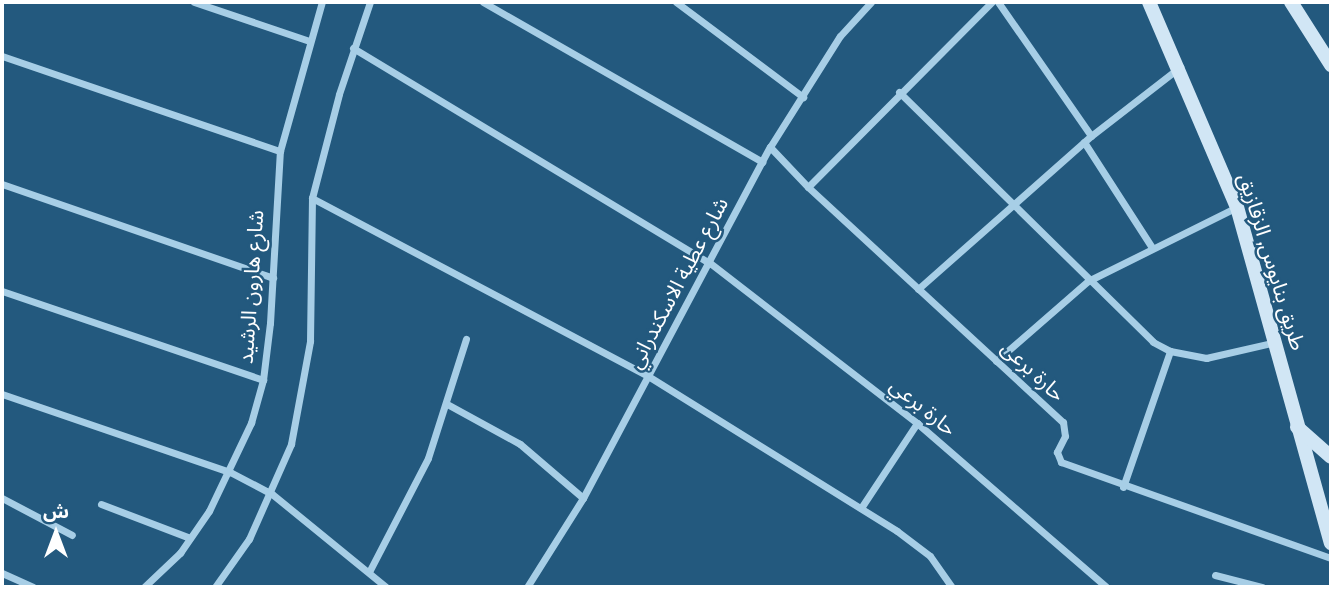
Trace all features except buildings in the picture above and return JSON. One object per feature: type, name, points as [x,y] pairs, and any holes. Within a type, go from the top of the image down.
[{"type":"main road","name":"طريق بنايوس, الزقازيق","points":[[1149,2],[1180,67],[1237,207],[1277,342],[1296,426],[1331,543]]},
{"type":"main road","points":[[1291,2],[1331,65]]},
{"type":"main road","points":[[1296,426],[1331,457]]},
{"type":"street","points":[[194,2],[309,41]]},
{"type":"street","name":"شارع هارون الرشيد","points":[[145,587],[190,538],[230,472],[263,380],[273,278],[280,151],[309,41],[323,2]]},
{"type":"street","points":[[215,587],[248,539],[272,494],[303,393],[310,341],[312,198],[353,48],[370,2]]},
{"type":"street","points":[[483,2],[762,162]]},
{"type":"street","points":[[676,2],[803,96]]},
{"type":"street","name":"شارع عطية الاسكندراني","points":[[527,587],[583,498],[771,146],[840,36],[871,2]]},
{"type":"street","points":[[808,187],[899,92],[992,2]]},
{"type":"street","points":[[998,2],[1091,136]]},
{"type":"street","name":"حارة برعي","points":[[353,48],[710,263],[917,423],[1106,587]]},
{"type":"street","points":[[2,56],[280,151]]},
{"type":"street","points":[[918,289],[1091,136],[1180,67]]},
{"type":"street","points":[[899,92],[1138,330],[1170,351],[1206,358],[1277,342]]},
{"type":"street","points":[[1084,142],[1151,246]]},
{"type":"street","name":"حارة برعى","points":[[771,146],[808,187],[1063,422],[1065,436],[1057,452],[1061,462],[1123,488],[1331,558]]},
{"type":"street","points":[[2,184],[273,278]]},
{"type":"street","points":[[312,198],[648,376],[861,508],[930,556],[952,587]]},
{"type":"street","points":[[996,361],[1088,281],[1151,246],[1237,207]]},
{"type":"street","points":[[2,291],[263,380]]},
{"type":"street","points":[[369,572],[401,517],[447,404],[466,339]]},
{"type":"street","points":[[1123,488],[1170,351]]},
{"type":"street","points":[[2,394],[230,472],[272,494],[386,587]]},
{"type":"street","points":[[447,404],[520,444],[583,498]]},
{"type":"street","points":[[861,508],[917,423]]},
{"type":"street","points":[[2,498],[72,535]]},
{"type":"street","points":[[101,504],[190,538]]},
{"type":"street","points":[[2,573],[33,587]]},
{"type":"street","points":[[1215,575],[1262,587]]}]
